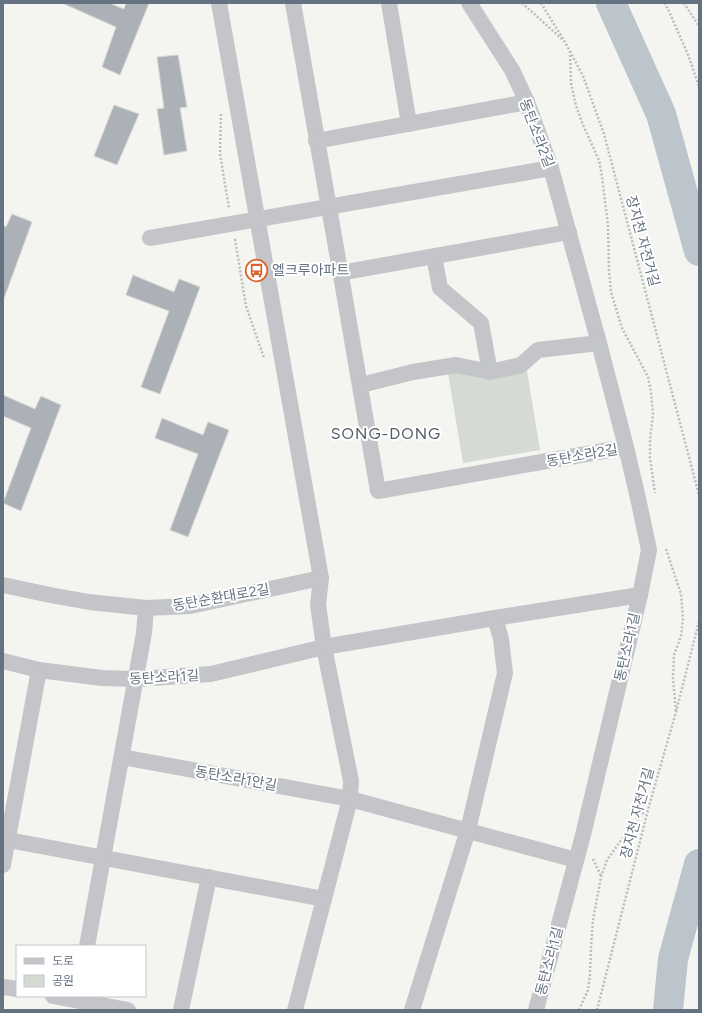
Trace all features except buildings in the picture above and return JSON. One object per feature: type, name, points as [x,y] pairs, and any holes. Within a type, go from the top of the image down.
[{"type":"street","points":[[219,3],[321,578],[318,605],[324,647],[351,781],[350,800],[295,1010]]},
{"type":"street","name":"동탄소라2길","points":[[292,3],[361,385],[378,491],[626,448],[551,168],[527,102],[512,70],[469,3]]},
{"type":"street","points":[[389,3],[409,124]]},
{"type":"street","points":[[316,141],[527,102]]},
{"type":"street","points":[[150,238],[551,168]]},
{"type":"street","points":[[340,273],[569,232]]},
{"type":"street","points":[[434,256],[440,288],[481,324],[490,372]]},
{"type":"street","points":[[361,385],[413,372],[456,365],[490,372],[521,365],[538,350],[599,343]]},
{"type":"street","points":[[626,448],[649,550],[640,595]]},
{"type":"street","name":"동탄순환대로2길","points":[[3,585],[89,602],[146,608],[190,606],[321,578]]},
{"type":"street","name":"동탄소라1길","points":[[3,661],[39,670],[102,678],[136,679],[212,674],[324,647],[640,595],[576,860],[536,1010]]},
{"type":"street","points":[[87,945],[136,679],[144,633],[146,608]]},
{"type":"street","points":[[412,1010],[468,830],[505,673],[501,639],[495,618]]},
{"type":"street","points":[[3,865],[5,839],[39,670]]},
{"type":"street","name":"동탄소라1안길","points":[[122,757],[350,800],[468,830],[576,860]]},
{"type":"street","points":[[5,839],[324,899]]},
{"type":"street","points":[[181,1010],[208,878]]},
{"type":"street","points":[[3,987],[16,989]]},
{"type":"street","points":[[66,997],[78,998],[128,1010]]},
{"type":"path","points":[[522,3],[565,42]]},
{"type":"path","name":"장지천 자전거길","points":[[541,3],[565,42],[583,76],[604,134],[699,495]]},
{"type":"path","points":[[664,3],[689,57],[699,87]]},
{"type":"path","points":[[684,3],[699,26]]},
{"type":"path","points":[[570,51],[572,83],[576,106],[599,160],[602,177],[608,225],[611,292],[622,328],[648,377],[650,385],[652,414],[650,458],[656,500]]},
{"type":"path","points":[[221,112],[220,154],[228,197]]},
{"type":"path","points":[[237,251],[246,306],[264,359]]},
{"type":"path","points":[[665,547],[681,594],[683,619],[681,636],[674,655],[673,679],[676,712]]},
{"type":"path","name":"장지천 자전거길","points":[[597,1010],[648,806],[676,712],[699,621]]},
{"type":"path","points":[[579,1010],[588,990],[593,920],[601,877],[607,860],[648,806]]},
{"type":"green space","points":[[527,371],[540,450],[463,463],[448,373],[456,372],[483,379]]},
{"type":"waterway","points":[[611,3],[661,114],[699,251]]},
{"type":"waterway","points":[[668,1010],[673,959],[699,864]]},
{"type":"place","name":"엘크루아파트","points":[[256,270]]},
{"type":"district","name":"SONG-DONG","points":[[386,433]]}]
